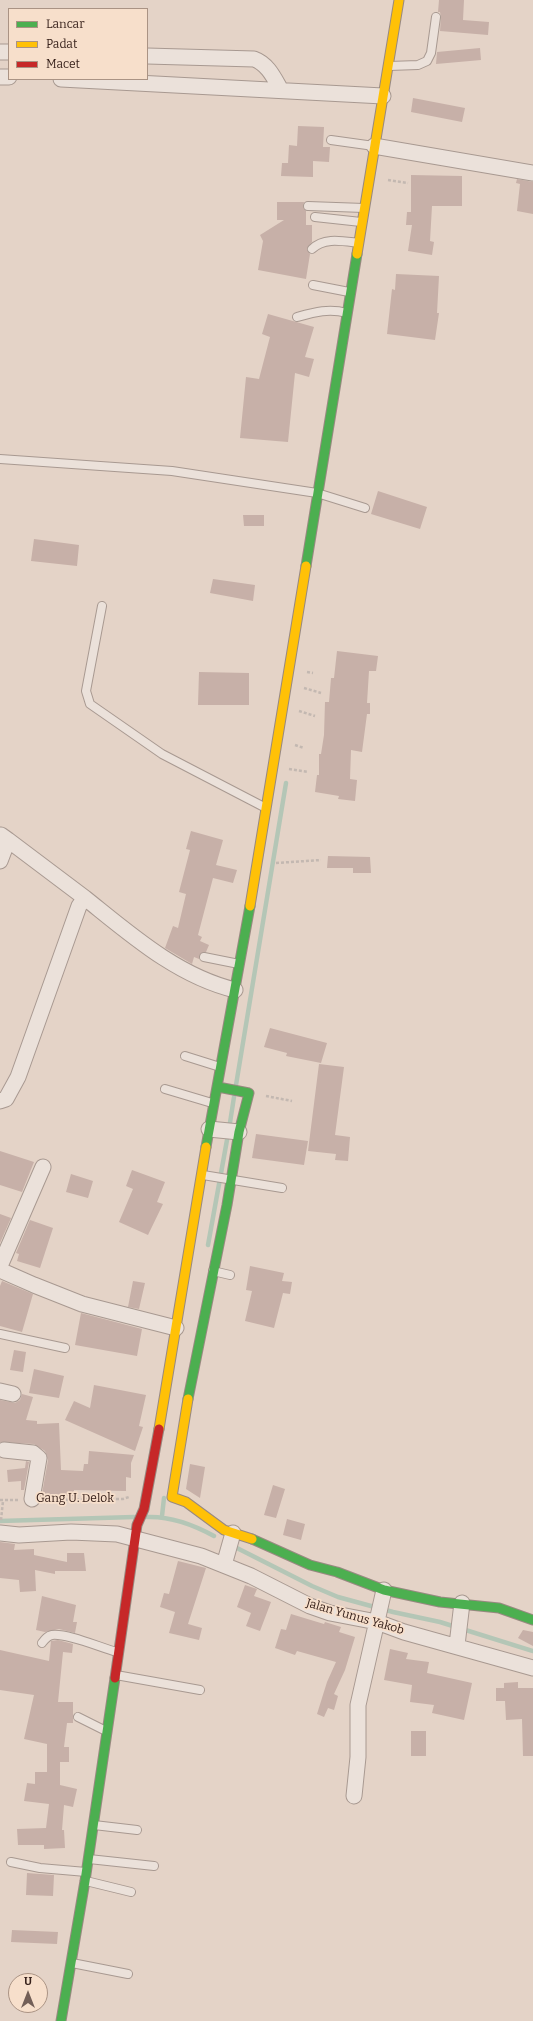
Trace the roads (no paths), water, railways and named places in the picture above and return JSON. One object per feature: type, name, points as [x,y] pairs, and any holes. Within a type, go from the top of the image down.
[{"type":"main road","points":[[162,1494],[183,1366],[176,1328],[201,1268],[228,1179],[226,1131],[214,1104],[257,864],[399,0]]},
{"type":"main road","points":[[61,2021],[86,1877],[117,1652],[136,1532],[144,1509],[162,1494],[201,1268],[207,1176],[241,1091],[218,1087]]},
{"type":"main road","points":[[162,1494],[186,1502],[232,1537],[243,1535],[310,1565],[337,1572],[383,1595],[504,1609],[533,1620]]},
{"type":"street","points":[[148,56],[254,59],[262,63],[268,69],[281,90]]},
{"type":"street","points":[[81,80],[383,96]]},
{"type":"street","points":[[374,146],[533,173]]},
{"type":"street","points":[[0,861],[4,837],[85,898],[136,940],[195,976],[213,985],[235,990]]},
{"type":"street","points":[[0,1101],[6,1099],[18,1077],[79,906],[85,898]]},
{"type":"street","points":[[0,1266],[43,1167]]},
{"type":"street","points":[[0,1270],[82,1304],[176,1328]]},
{"type":"street","points":[[4,1450],[33,1453],[39,1458],[32,1499]]},
{"type":"street","name":"Jalan Yunus Yakob","points":[[0,1533],[19,1535],[71,1532],[117,1534],[136,1532],[201,1556],[225,1561],[310,1606],[330,1612],[378,1619],[458,1641],[533,1668]]},
{"type":"street","points":[[225,1561],[232,1537]]},
{"type":"street","points":[[354,1796],[358,1757],[358,1705],[383,1595]]},
{"type":"street","points":[[458,1641],[462,1620],[462,1603]]},
{"type":"lane","points":[[388,66],[418,65],[427,61],[431,53],[436,17]]},
{"type":"lane","points":[[332,140],[374,146]]},
{"type":"lane","points":[[308,206],[364,208]]},
{"type":"lane","points":[[314,217],[362,222]]},
{"type":"lane","points":[[312,249],[318,243],[325,241],[359,243]]},
{"type":"lane","points":[[313,285],[350,292]]},
{"type":"lane","points":[[297,317],[322,310],[334,310],[347,313]]},
{"type":"lane","points":[[0,458],[172,471],[317,493],[365,508]]},
{"type":"lane","points":[[102,606],[86,692],[90,704],[162,754],[266,808]]},
{"type":"lane","points":[[204,957],[240,964]]},
{"type":"lane","points":[[185,1056],[221,1068]]},
{"type":"lane","points":[[165,1089],[214,1104]]},
{"type":"lane","points":[[207,1176],[282,1188]]},
{"type":"lane","points":[[201,1268],[230,1275]]},
{"type":"lane","points":[[0,1334],[65,1348]]},
{"type":"lane","points":[[42,1643],[47,1636],[53,1635],[89,1642],[117,1652]]},
{"type":"lane","points":[[115,1675],[200,1690]]},
{"type":"lane","points":[[78,1717],[106,1731]]},
{"type":"lane","points":[[94,1824],[137,1830]]},
{"type":"lane","points":[[88,1859],[154,1866]]},
{"type":"lane","points":[[11,1862],[86,1877],[130,1892]]},
{"type":"lane","points":[[72,1964],[128,1974]]},
{"type":"waterway","points":[[236,1085],[286,783]]},
{"type":"waterway","points":[[229,1129],[234,1097]]},
{"type":"waterway","points":[[208,1245],[227,1140]]},
{"type":"waterway","points":[[162,1516],[164,1498]]},
{"type":"waterway","points":[[0,1521],[134,1517]]},
{"type":"waterway","points":[[147,1517],[165,1518],[182,1522],[214,1536]]},
{"type":"waterway","points":[[231,1545],[312,1586],[338,1597],[393,1612],[440,1622],[533,1651]]}]
